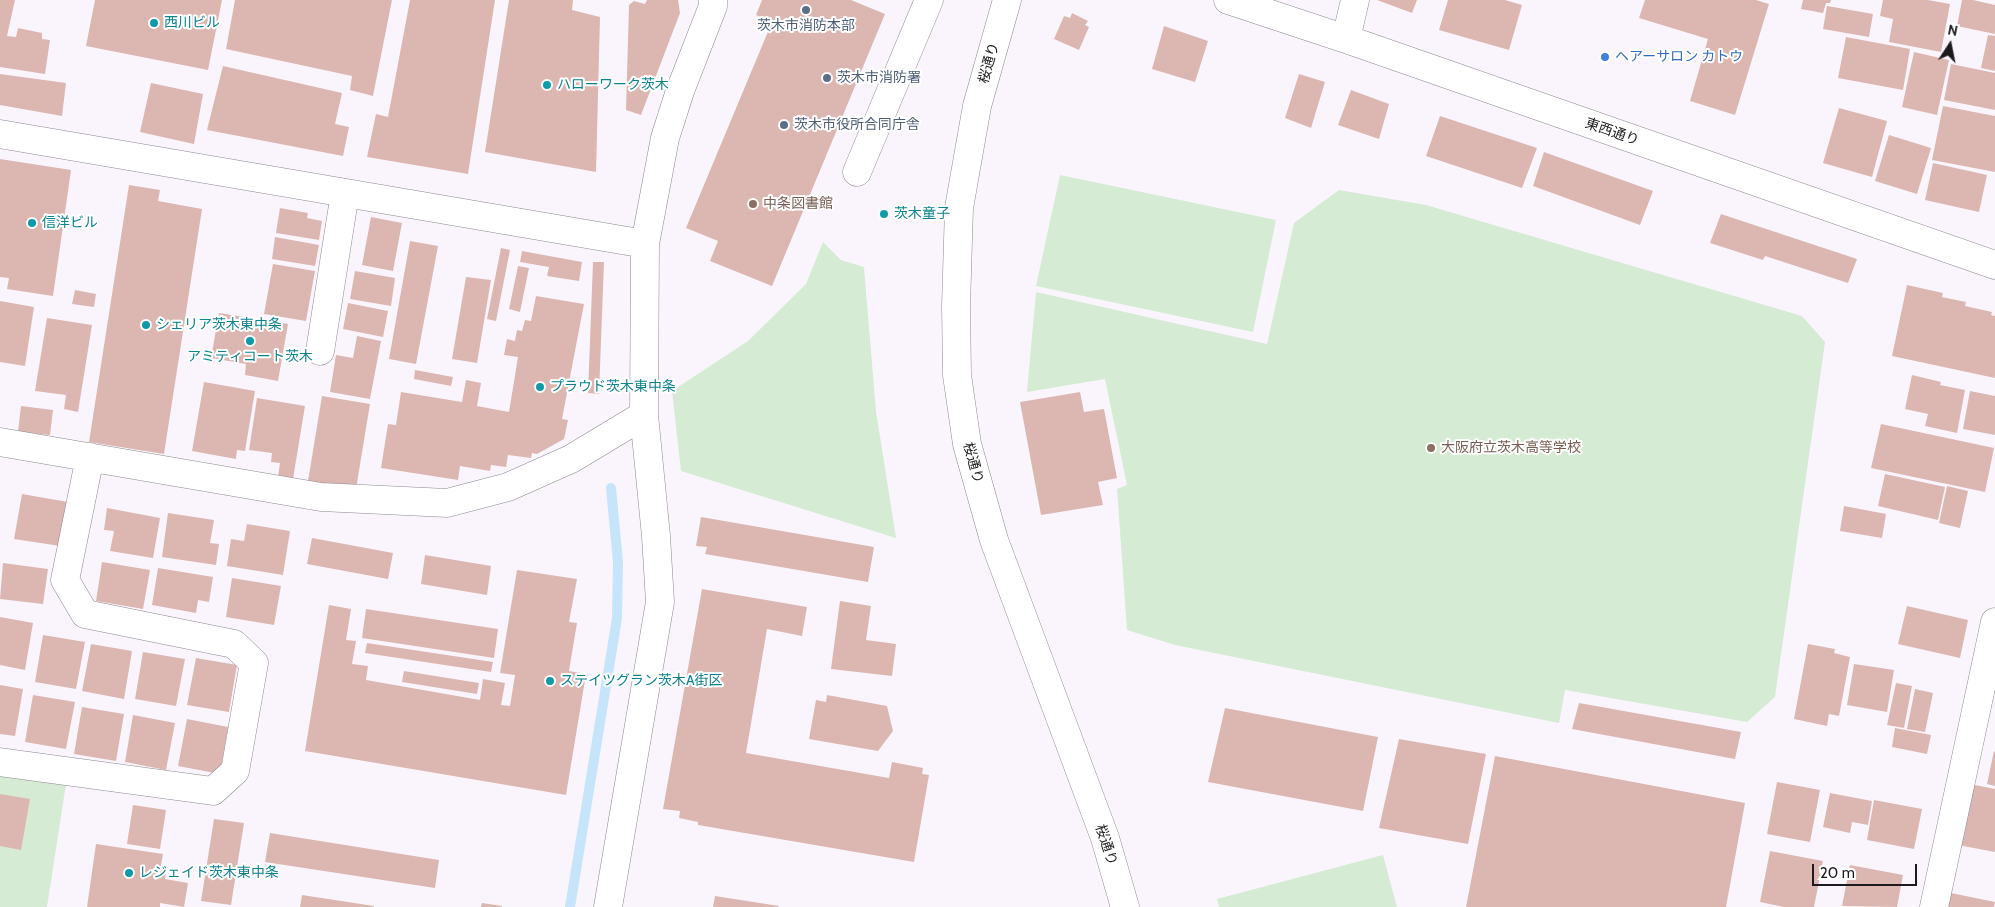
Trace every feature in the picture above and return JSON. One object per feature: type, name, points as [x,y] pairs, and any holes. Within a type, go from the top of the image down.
[{"type":"street","points":[[608,907],[660,602],[656,536],[644,415],[645,244],[665,138],[680,91],[713,6],[713,0]]},
{"type":"street","points":[[857,172],[929,0]]},
{"type":"street","name":"桜通り","points":[[1007,0],[977,106],[959,208],[956,306],[959,385],[967,444],[994,540],[1105,838],[1125,907]]},
{"type":"street","name":"東西通り","points":[[1228,0],[1346,39],[1995,265]]},
{"type":"street","points":[[1346,39],[1355,0]]},
{"type":"street","points":[[0,134],[645,244]]},
{"type":"street","points":[[320,351],[345,193]]},
{"type":"street","points":[[0,442],[321,497],[447,503],[508,487],[571,459],[644,415]]},
{"type":"street","points":[[0,762],[213,791],[235,772],[254,663],[234,644],[85,614],[65,580],[90,457]]},
{"type":"street","points":[[1934,907],[1993,639]]},
{"type":"green space","points":[[1060,175],[1276,220],[1253,332],[1036,286]]},
{"type":"green space","points":[[1339,190],[1426,205],[1802,316],[1825,342],[1775,697],[1747,722],[1565,690],[1559,723],[1175,645],[1127,630],[1117,489],[1127,485],[1105,379],[1027,392],[1036,292],[1267,344],[1294,223]]},
{"type":"green space","points":[[823,242],[841,260],[864,267],[876,411],[896,538],[681,471],[672,391],[748,341],[806,284]]},
{"type":"green space","points":[[0,776],[66,784],[47,907],[0,907]]},
{"type":"green space","points":[[1383,855],[1397,907],[1219,907],[1217,899]]},
{"type":"building","points":[[0,0],[15,0],[7,36],[16,37],[18,28],[42,33],[42,39],[50,40],[45,74],[0,67]]},
{"type":"building","name":"西川ビル","points":[[95,0],[222,0],[208,70],[86,46]]},
{"type":"building","points":[[235,0],[392,0],[373,96],[350,90],[352,76],[226,49]]},
{"type":"building","points":[[410,0],[495,0],[468,174],[367,157],[376,114],[388,117]]},
{"type":"building","name":"ハローワーク茨木","points":[[509,0],[573,0],[572,10],[600,17],[596,172],[485,152]]},
{"type":"building","points":[[647,0],[678,0],[680,13],[641,115],[626,110],[629,5],[634,1],[645,4]]},
{"type":"building","name":"茨木市役所合同庁舎","points":[[762,0],[851,0],[885,14],[772,286],[710,261],[718,241],[686,228],[772,22],[756,15]]},
{"type":"building","points":[[1377,0],[1417,0],[1412,13]]},
{"type":"building","points":[[1448,0],[1505,0],[1522,5],[1509,50],[1439,30]]},
{"type":"building","points":[[1645,0],[1756,0],[1769,4],[1735,115],[1690,101],[1708,39],[1639,18]]},
{"type":"building","points":[[1803,0],[1831,0],[1830,3],[1826,3],[1823,13],[1801,9]]},
{"type":"building","points":[[1883,0],[1928,0],[1950,4],[1941,52],[1889,42],[1893,19],[1880,16]]},
{"type":"building","points":[[1962,0],[1973,0],[1995,5],[1995,34],[1957,26]]},
{"type":"building","points":[[1827,6],[1873,14],[1869,37],[1823,29]]},
{"type":"building","points":[[1072,13],[1088,21],[1085,25],[1089,27],[1079,50],[1054,39],[1064,16],[1070,18]]},
{"type":"building","points":[[1164,26],[1208,41],[1195,82],[1152,69]]},
{"type":"building","points":[[1988,35],[1995,36],[1995,71],[1981,68]]},
{"type":"building","points":[[1846,37],[1910,49],[1903,90],[1838,78]]},
{"type":"building","points":[[1914,52],[1949,60],[1937,115],[1902,107]]},
{"type":"building","points":[[1951,64],[1995,73],[1995,110],[1944,100]]},
{"type":"building","points":[[223,66],[342,93],[335,124],[349,127],[343,156],[207,130]]},
{"type":"building","points":[[0,74],[66,83],[62,116],[0,105]]},
{"type":"building","points":[[1299,74],[1325,82],[1311,128],[1285,118]]},
{"type":"building","points":[[151,83],[203,94],[194,144],[140,132]]},
{"type":"building","points":[[1351,90],[1389,104],[1379,139],[1338,125]]},
{"type":"building","points":[[1943,106],[1995,116],[1995,172],[1932,160]]},
{"type":"building","points":[[1839,108],[1887,121],[1872,177],[1823,163]]},
{"type":"building","points":[[1440,116],[1537,148],[1522,188],[1426,156]]},
{"type":"building","points":[[1889,135],[1931,148],[1917,194],[1875,181]]},
{"type":"building","points":[[1544,152],[1653,191],[1640,225],[1533,186]]},
{"type":"building","name":"信洋ビル","points":[[0,159],[71,170],[53,296],[7,289],[9,278],[0,277]]},
{"type":"building","points":[[1933,163],[1987,175],[1979,212],[1925,200]]},
{"type":"building","name":"シェリア茨木東中条","points":[[129,185],[160,190],[158,201],[202,209],[164,454],[89,442]]},
{"type":"building","points":[[280,208],[308,213],[307,218],[322,221],[319,240],[276,233]]},
{"type":"building","points":[[1721,214],[1857,259],[1848,283],[1765,256],[1763,260],[1710,243]]},
{"type":"building","points":[[371,217],[402,223],[393,271],[362,265]]},
{"type":"building","points":[[275,237],[319,245],[315,266],[272,259]]},
{"type":"building","points":[[410,241],[438,246],[416,364],[389,359]]},
{"type":"building","points":[[501,248],[510,250],[496,321],[487,319]]},
{"type":"building","points":[[522,251],[582,262],[579,281],[547,276],[549,267],[520,262]]},
{"type":"building","points":[[593,262],[604,262],[599,394],[588,393]]},
{"type":"building","points":[[273,264],[315,271],[306,321],[264,314]]},
{"type":"building","points":[[518,266],[529,268],[520,312],[509,309]]},
{"type":"building","points":[[355,271],[395,278],[391,306],[350,299]]},
{"type":"building","points":[[466,277],[491,280],[477,363],[452,359]]},
{"type":"building","points":[[1907,285],[1943,293],[1942,297],[1966,302],[1965,306],[1992,312],[1991,315],[1995,316],[1995,378],[1892,356]]},
{"type":"building","points":[[75,290],[96,294],[94,307],[72,304]]},
{"type":"building","name":"プラウド茨木東中条","points":[[536,296],[584,304],[562,419],[568,420],[564,439],[537,454],[532,453],[531,458],[508,455],[506,467],[491,465],[490,471],[460,466],[458,480],[381,468],[388,424],[396,425],[401,392],[462,402],[466,380],[481,383],[477,406],[509,412],[518,357],[504,355],[507,339],[515,341],[517,330],[522,331],[525,320],[531,321]]},
{"type":"building","points":[[0,301],[34,307],[25,366],[0,362]]},
{"type":"building","points":[[348,303],[388,311],[383,337],[343,329]]},
{"type":"building","name":"アミティコート茨木","points":[[219,313],[288,324],[278,381],[245,375],[246,364],[211,358]]},
{"type":"building","points":[[47,318],[92,325],[78,412],[64,409],[66,395],[35,391]]},
{"type":"building","points":[[357,336],[381,341],[370,399],[330,392],[336,355],[353,358]]},
{"type":"building","points":[[415,370],[453,377],[451,386],[414,379]]},
{"type":"building","points":[[1912,375],[1941,382],[1940,385],[1965,390],[1957,433],[1925,426],[1928,414],[1905,409]]},
{"type":"building","points":[[204,382],[255,391],[245,451],[237,450],[236,459],[192,451]]},
{"type":"building","points":[[1970,391],[1995,396],[1995,435],[1963,429]]},
{"type":"building","points":[[1080,392],[1084,412],[1104,409],[1117,478],[1098,482],[1103,505],[1041,515],[1020,402]]},
{"type":"building","points":[[322,396],[370,404],[356,489],[308,481]]},
{"type":"building","points":[[257,398],[305,406],[293,479],[278,476],[280,463],[271,462],[272,453],[249,450]]},
{"type":"building","points":[[21,406],[53,410],[50,435],[18,432]]},
{"type":"building","points":[[1881,424],[1994,448],[1985,492],[1871,468]]},
{"type":"building","points":[[1885,474],[1945,487],[1938,520],[1878,506]]},
{"type":"building","points":[[1947,486],[1968,491],[1960,528],[1939,523]]},
{"type":"building","points":[[22,494],[68,502],[60,546],[14,539]]},
{"type":"building","points":[[1844,506],[1886,514],[1882,538],[1840,531]]},
{"type":"building","points":[[107,508],[160,518],[153,558],[110,551],[114,531],[104,530]]},
{"type":"building","points":[[168,513],[214,520],[210,543],[219,544],[216,565],[162,557]]},
{"type":"building","points":[[701,517],[874,547],[868,582],[705,554],[707,547],[696,546]]},
{"type":"building","points":[[247,524],[290,531],[283,575],[227,566],[231,539],[244,541]]},
{"type":"building","points":[[312,538],[393,553],[388,579],[307,564]]},
{"type":"building","points":[[425,555],[491,566],[487,595],[421,584]]},
{"type":"building","points":[[102,562],[150,570],[143,609],[96,601]]},
{"type":"building","points":[[3,563],[48,569],[43,604],[0,599]]},
{"type":"building","points":[[158,568],[213,577],[209,602],[198,600],[196,613],[152,605]]},
{"type":"building","name":"ステイツグラン茨木A街区","points":[[517,570],[577,579],[569,622],[577,623],[569,671],[586,674],[566,795],[305,751],[329,605],[351,609],[346,640],[356,641],[352,664],[368,666],[366,680],[480,700],[483,679],[505,683],[501,705],[510,706],[515,675],[500,673]]},
{"type":"building","points":[[232,578],[281,586],[274,625],[226,617]]},
{"type":"building","points":[[702,589],[807,607],[802,636],[767,629],[746,753],[889,778],[892,762],[923,768],[922,774],[929,775],[914,862],[698,825],[698,822],[679,818],[680,811],[663,809]]},
{"type":"building","points":[[840,601],[871,606],[866,640],[896,644],[892,676],[831,669]]},
{"type":"building","points":[[1907,606],[1968,620],[1960,658],[1898,644]]},
{"type":"building","points":[[366,609],[498,629],[494,658],[362,638]]},
{"type":"building","points":[[0,617],[33,623],[25,670],[0,665]]},
{"type":"building","points":[[43,635],[85,642],[76,689],[35,682]]},
{"type":"building","points":[[367,643],[493,662],[491,672],[365,653]]},
{"type":"building","points":[[91,644],[132,651],[124,699],[82,691]]},
{"type":"building","points":[[1808,644],[1835,649],[1834,653],[1850,657],[1839,716],[1829,714],[1827,726],[1794,719]]},
{"type":"building","points":[[143,652],[185,659],[176,706],[135,699]]},
{"type":"building","points":[[196,658],[237,665],[229,712],[187,705]]},
{"type":"building","points":[[1854,664],[1894,670],[1887,712],[1847,705]]},
{"type":"building","points":[[404,671],[479,683],[477,694],[402,682]]},
{"type":"building","points":[[1896,683],[1912,686],[1904,728],[1887,725]]},
{"type":"building","points":[[0,685],[23,689],[15,736],[0,734]]},
{"type":"building","points":[[1915,689],[1933,693],[1925,732],[1907,729]]},
{"type":"building","points":[[33,695],[75,702],[66,749],[25,742]]},
{"type":"building","points":[[827,695],[887,706],[893,731],[878,751],[809,739],[816,700],[826,702]]},
{"type":"building","points":[[1579,703],[1741,732],[1735,759],[1572,729]]},
{"type":"building","points":[[82,707],[124,714],[116,761],[74,754]]},
{"type":"building","points":[[1225,708],[1378,737],[1363,811],[1208,782]]},
{"type":"building","points":[[133,715],[175,723],[166,770],[125,762]]},
{"type":"building","points":[[187,719],[228,727],[220,774],[178,766]]},
{"type":"building","points":[[1895,728],[1931,735],[1927,754],[1892,747]]},
{"type":"building","points":[[1399,739],[1486,754],[1468,844],[1379,828]]},
{"type":"building","points":[[1995,752],[1995,786],[1987,784]]},
{"type":"building","points":[[1495,756],[1745,803],[1726,907],[1466,907]]},
{"type":"building","points":[[1777,782],[1820,790],[1810,842],[1767,834]]},
{"type":"building","points":[[1970,784],[1995,789],[1995,852],[1958,845]]},
{"type":"building","points":[[1830,793],[1872,801],[1868,825],[1852,822],[1850,833],[1823,827]]},
{"type":"building","points":[[0,794],[30,799],[21,850],[0,846]]},
{"type":"building","points":[[1874,800],[1922,809],[1914,849],[1867,840]]},
{"type":"building","points":[[133,805],[166,810],[160,849],[127,844]]},
{"type":"building","points":[[214,819],[244,823],[231,905],[201,901]]},
{"type":"building","points":[[270,833],[439,860],[435,888],[265,862]]},
{"type":"building","name":"レジェイド茨木東中条","points":[[96,844],[163,854],[161,865],[167,866],[165,879],[188,883],[184,907],[160,903],[160,907],[87,907]]},
{"type":"building","points":[[1770,851],[1823,861],[1814,907],[1784,907],[1760,902]]},
{"type":"building","points":[[1850,865],[1903,875],[1897,907],[1842,906]]},
{"type":"building","points":[[1951,893],[1995,902],[1994,907],[1937,907]]},
{"type":"building","points":[[302,895],[374,906],[374,907],[300,907]]},
{"type":"building","points":[[715,896],[779,906],[713,907]]},
{"type":"building","points":[[482,903],[502,906],[502,907],[481,907]]},
{"type":"waterway","points":[[570,907],[617,618],[618,562],[611,488]]},
{"type":"place","name":"茨木市消防本部","points":[[806,10]]},
{"type":"place","name":"西川ビル","points":[[154,23]]},
{"type":"place","name":"ヘアーサロン カトウ","points":[[1605,57]]},
{"type":"place","name":"茨木市消防署","points":[[827,78]]},
{"type":"place","name":"ハローワーク茨木","points":[[547,85]]},
{"type":"place","name":"茨木市役所合同庁舎","points":[[784,125]]},
{"type":"place","name":"中条図書館","points":[[753,204]]},
{"type":"place","name":"茨木童子","points":[[884,214]]},
{"type":"place","name":"信洋ビル","points":[[32,223]]},
{"type":"place","name":"シェリア茨木東中条","points":[[146,325]]},
{"type":"place","name":"アミティコート茨木","points":[[250,341]]},
{"type":"place","name":"プラウド茨木東中条","points":[[540,387]]},
{"type":"place","name":"大阪府立茨木高等学校","points":[[1431,448]]},
{"type":"place","name":"ステイツグラン茨木A街区","points":[[550,681]]},
{"type":"place","name":"レジェイド茨木東中条","points":[[129,873]]}]
